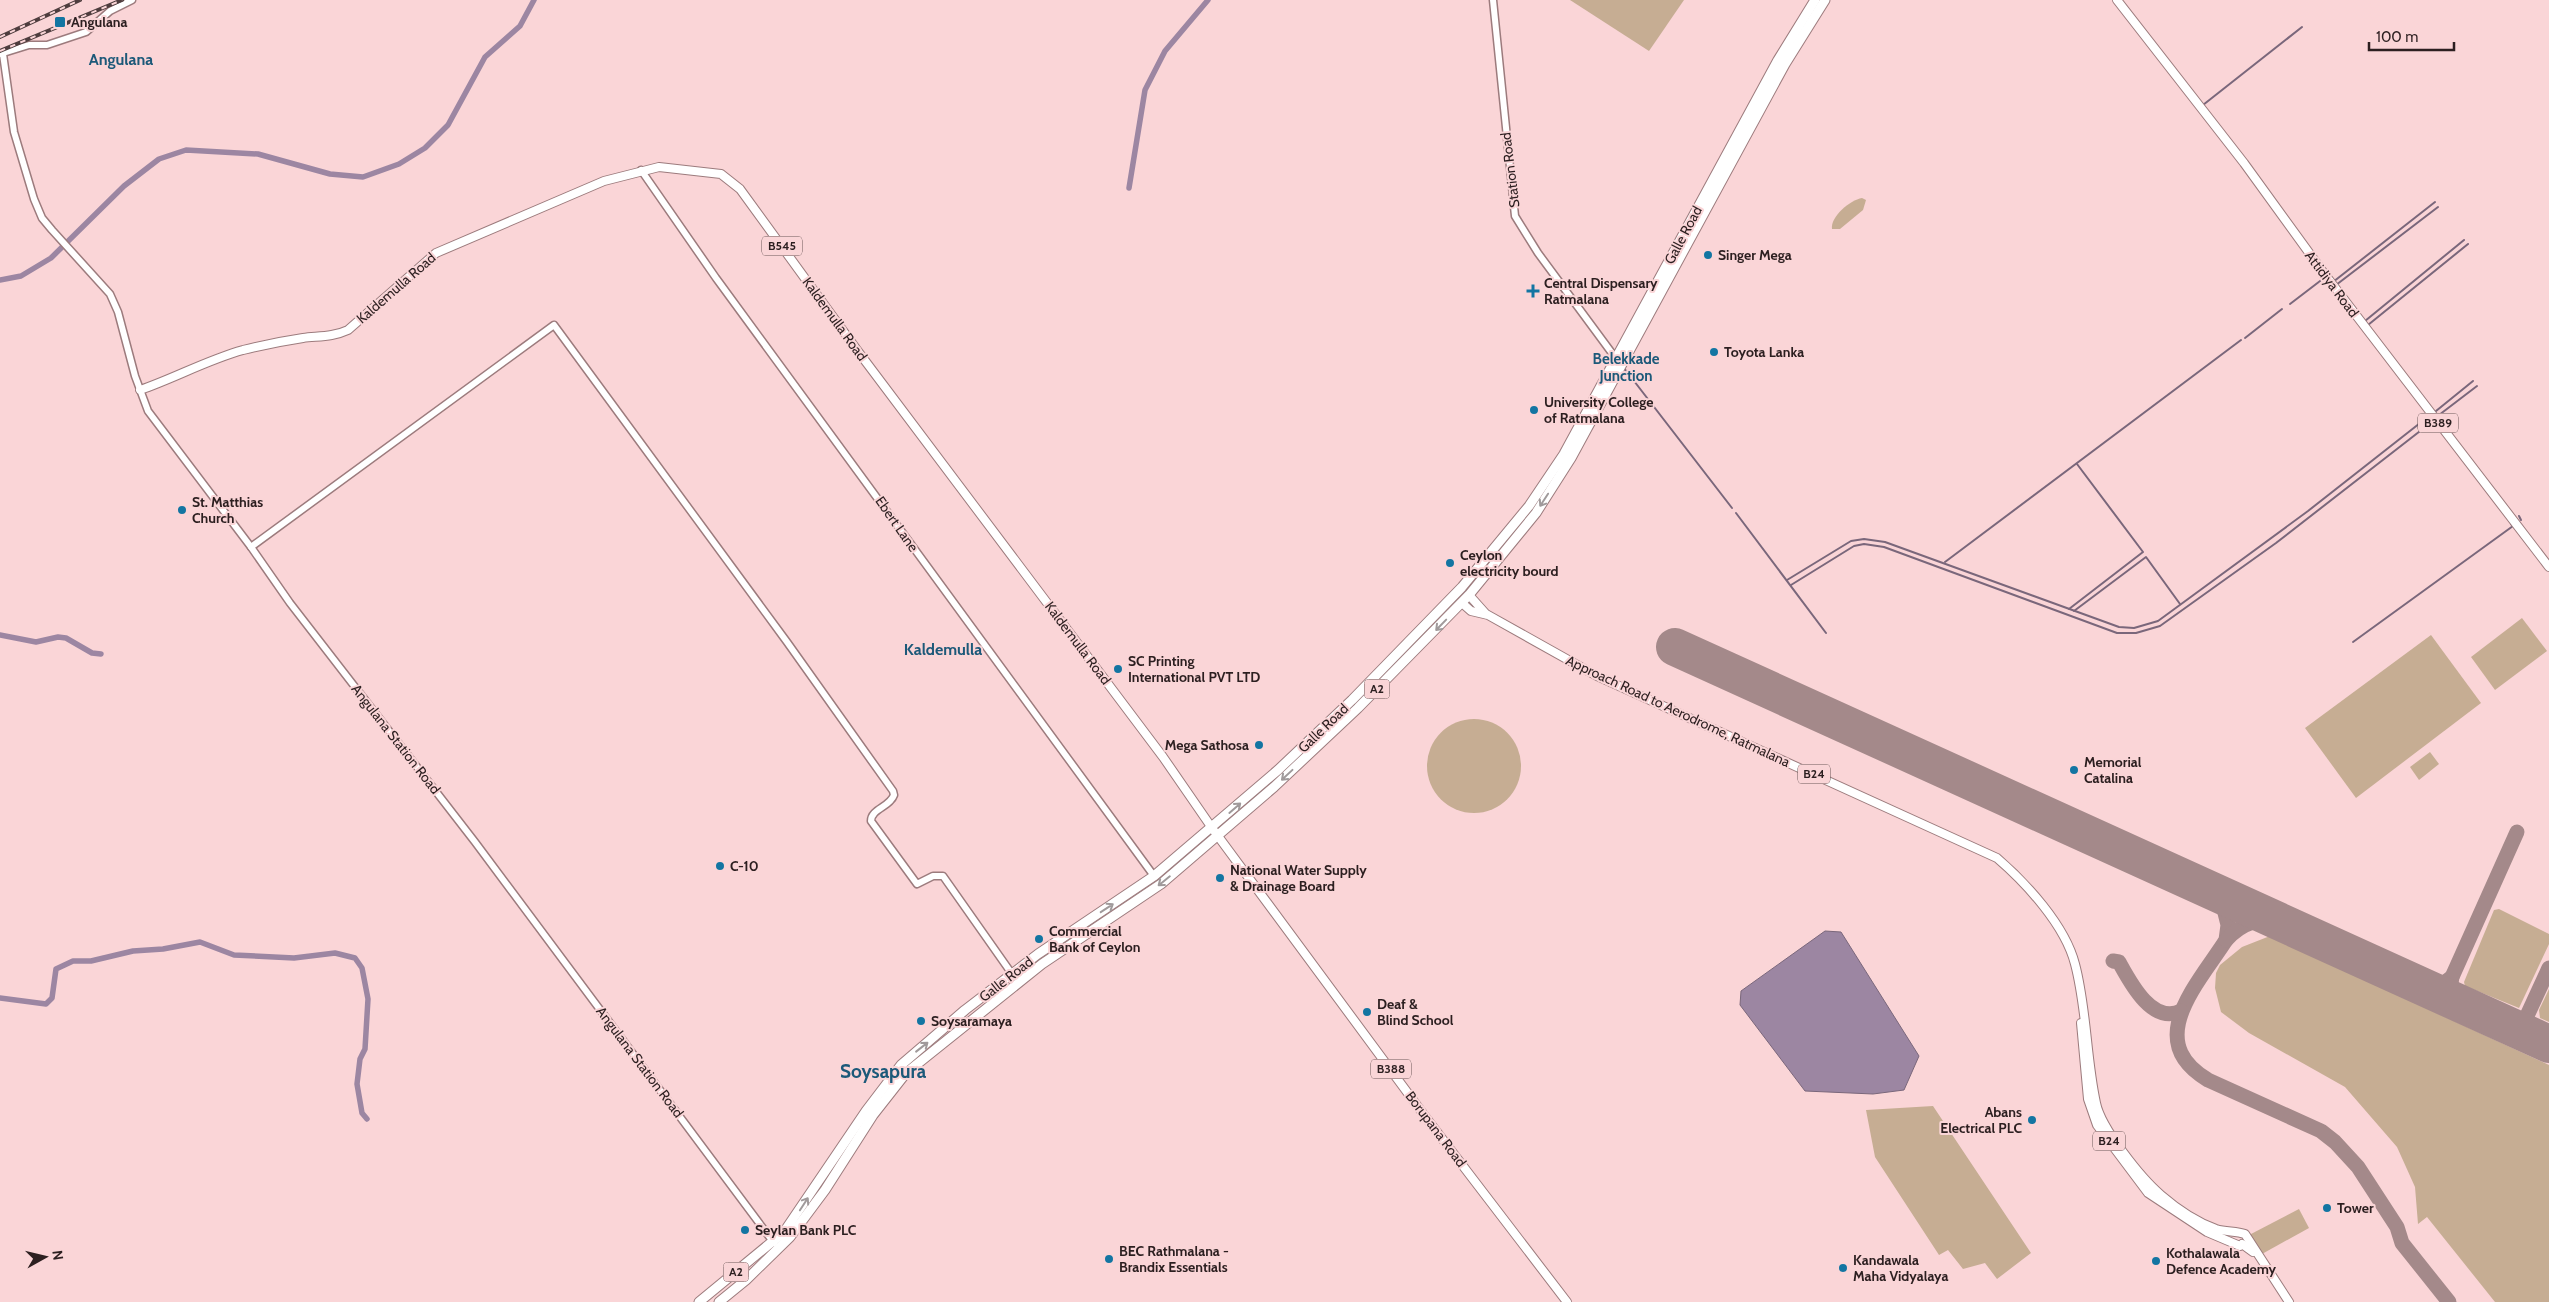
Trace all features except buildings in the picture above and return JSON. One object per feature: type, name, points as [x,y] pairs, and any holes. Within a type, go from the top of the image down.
[{"type":"highway","name":"Galle Road","points":[[699,1302],[776,1246],[840,1148],[896,1070],[965,1010],[1012,974],[1154,876],[1274,787],[1323,742],[1469,595],[1536,513],[1571,458],[1778,60],[1815,0]]},
{"type":"highway","name":"Galle Road","points":[[719,1302],[776,1246],[825,1190],[872,1115],[906,1073],[1042,964],[1161,884],[1318,733],[1462,587],[1529,506],[1620,363],[1785,64],[1825,0]]},
{"type":"highway","points":[[1462,587],[1469,595]]},
{"type":"highway","points":[[1454,595],[1462,603]]},
{"type":"main road","name":"Attidiya Road","points":[[2117,0],[2244,163],[2326,277],[2549,567]]},
{"type":"main road","name":"Kaldemulla Road","points":[[140,390],[168,380],[207,362],[244,350],[303,338],[336,335],[348,330],[436,253],[600,182],[658,167],[721,174],[740,188],[857,350],[1158,749],[1215,831]]},
{"type":"main road","name":"Approach Road to Aerodrome, Ratmalana","points":[[1469,595],[1488,616]]},
{"type":"main road","name":"Approach Road to Aerodrome, Ratmalana","points":[[1462,603],[1471,611],[1488,616],[1597,676],[1997,858],[2017,875],[2060,932],[2075,963],[2096,1103],[2104,1125],[2152,1188],[2198,1219],[2227,1235],[2240,1246],[2244,1241],[2245,1234],[2227,1235]]},
{"type":"main road","name":"Borupana Road","points":[[1215,831],[1424,1115],[1567,1302]]},
{"type":"main road","points":[[2244,1241],[2260,1260],[2289,1302]]},
{"type":"street","points":[[1,54],[29,45],[46,45],[86,32],[110,11],[132,0]]},
{"type":"street","name":"Station Road","points":[[1494,0],[1515,216],[1538,253],[1620,363]]},
{"type":"street","name":"Angulana Station Road","points":[[1,54],[14,132],[34,199],[42,218],[110,294],[118,312],[140,390],[148,411],[251,547],[290,603],[475,842],[776,1246]]},
{"type":"street","name":"Ebert Lane","points":[[642,170],[722,286],[1154,876]]},
{"type":"street","points":[[251,547],[554,325],[787,642],[892,791],[894,795],[891,801],[873,814],[871,821],[917,884],[933,876],[943,876],[1012,974]]},
{"type":"shaded area","points":[[1570,0],[1684,0],[1649,51]]},
{"type":"shaded area","points":[[1862,198],[1866,200],[1863,210],[1840,229],[1832,229],[1832,224],[1837,214],[1852,202]]},
{"type":"shaded area","points":[[2522,618],[2547,651],[2495,690],[2471,657]]},
{"type":"shaded area","points":[[2431,635],[2481,703],[2356,798],[2305,728]]},
{"type":"shaded area","points":[[1474,719],[1492,722],[1507,733],[1518,748],[1521,766],[1518,784],[1507,799],[1492,810],[1474,813],[1456,810],[1441,799],[1430,784],[1427,766],[1430,748],[1441,733],[1456,722]]},
{"type":"shaded area","points":[[2430,752],[2439,764],[2419,780],[2410,767]]},
{"type":"shaded area","points":[[2499,909],[2549,934],[2549,944],[2519,1008],[2465,986],[2464,982],[2494,910]]},
{"type":"shaded area","points":[[1825,931],[1841,932],[1919,1056],[1904,1090],[1873,1094],[1805,1091],[1740,1005],[1741,991]]},
{"type":"shaded area","points":[[2270,936],[2549,1065],[2549,1302],[2495,1302],[2427,1217],[2418,1224],[2415,1187],[2397,1147],[2345,1087],[2249,1033],[2221,1012],[2215,988],[2216,973],[2220,965],[2242,947]]},
{"type":"shaded area","points":[[2549,989],[2549,1022],[2540,1018],[2539,1010]]},
{"type":"shaded area","points":[[1933,1106],[2031,1253],[1997,1279],[1985,1263],[1963,1269],[1948,1250],[1939,1255],[1875,1157],[1866,1110]]},
{"type":"shaded area","points":[[2299,1209],[2309,1228],[2262,1254],[2250,1237],[2251,1234]]},
{"type":"waterway","points":[[0,280],[21,276],[51,258],[124,186],[159,159],[186,150],[258,154],[330,174],[363,177],[399,164],[425,148],[448,125],[485,57],[520,26],[534,0]]},
{"type":"waterway","points":[[1129,188],[1145,90],[1165,51],[1208,0]]},
{"type":"waterway","points":[[2203,105],[2302,27]]},
{"type":"waterway","points":[[2333,282],[2435,202]]},
{"type":"waterway","points":[[2336,285],[2438,207]]},
{"type":"waterway","points":[[2365,321],[2464,240]]},
{"type":"waterway","points":[[2368,325],[2468,244]]},
{"type":"waterway","points":[[2290,304],[2324,278]]},
{"type":"waterway","points":[[2245,338],[2282,309]]},
{"type":"waterway","points":[[1945,562],[2241,340]]},
{"type":"waterway","points":[[1624,368],[1732,508]]},
{"type":"waterway","points":[[2436,411],[2473,381]]},
{"type":"waterway","points":[[2439,415],[2477,386]]},
{"type":"waterway","points":[[1787,580],[1851,541],[1864,539],[1885,542],[2119,627],[2134,628],[2158,621],[2308,511],[2429,416]]},
{"type":"waterway","points":[[1791,585],[1854,546],[1864,544],[1884,547],[2117,633],[2136,633],[2160,626],[2276,543],[2433,421],[2434,423]]},
{"type":"waterway","points":[[2069,609],[2143,552],[2077,464]]},
{"type":"waterway","points":[[1736,513],[1826,633]]},
{"type":"waterway","points":[[2519,516],[2521,520]]},
{"type":"waterway","points":[[2353,642],[2513,526],[2511,524]]},
{"type":"waterway","points":[[2074,611],[2146,557],[2180,604]]},
{"type":"waterway","points":[[0,635],[36,642],[58,637],[66,638],[92,653],[101,654]]},
{"type":"waterway","points":[[0,998],[46,1004],[52,998],[56,969],[73,961],[91,961],[133,951],[163,949],[200,942],[234,955],[294,958],[335,953],[355,958],[362,968],[368,999],[365,1049],[360,1059],[357,1084],[362,1113],[367,1119]]},
{"type":"taxiway","points":[[2464,1006],[2453,993],[2451,986],[2452,977],[2517,832]]},
{"type":"taxiway","points":[[2204,888],[2223,905],[2228,925],[2226,940],[2202,975],[2182,1012],[2177,1030],[2179,1048],[2189,1065],[2208,1080],[2321,1131],[2335,1142],[2358,1167],[2397,1227],[2402,1243],[2449,1302]]},
{"type":"taxiway","points":[[2226,940],[2238,929],[2251,923],[2258,921],[2281,923]]},
{"type":"taxiway","points":[[2113,961],[2119,962],[2136,990],[2152,1007],[2170,1014],[2181,1011]]},
{"type":"taxiway","points":[[2520,1031],[2549,968]]},
{"type":"taxiway","points":[[2420,986],[2440,986],[2452,977]]},
{"type":"runway","points":[[1675,647],[2549,1044]]},
{"type":"railway","points":[[0,37],[80,0]]},
{"type":"railway","points":[[0,51],[122,0]]},
{"type":"place","name":"Angulana","points":[[60,22]]},
{"type":"place","name":"Singer Mega","points":[[1708,255]]},
{"type":"place","name":"Central Dispensary Ratmalana","points":[[1533,291]]},
{"type":"place","name":"Toyota Lanka","points":[[1714,352]]},
{"type":"place","name":"University College of Ratmalana","points":[[1534,410]]},
{"type":"place","name":"St. Matthias Church","points":[[182,510]]},
{"type":"place","name":"Ceylon electricity bourd","points":[[1450,563]]},
{"type":"place","name":"SC Printing International PVT LTD","points":[[1118,669]]},
{"type":"place","name":"Mega Sathosa","points":[[1259,745]]},
{"type":"place","name":"Memorial Catalina","points":[[2074,770]]},
{"type":"place","name":"C-10","points":[[720,866]]},
{"type":"place","name":"National Water Supply & Drainage Board","points":[[1220,878]]},
{"type":"place","name":"Commercial Bank of Ceylon","points":[[1039,939]]},
{"type":"place","name":"Deaf & Blind School","points":[[1367,1012]]},
{"type":"place","name":"Soysaramaya","points":[[921,1021]]},
{"type":"place","name":"Abans Electrical PLC","points":[[2032,1120]]},
{"type":"place","name":"Tower","points":[[2327,1208]]},
{"type":"place","name":"Seylan Bank PLC","points":[[745,1230]]},
{"type":"place","name":"BEC Rathmalana - Brandix Essentials","points":[[1109,1259]]},
{"type":"place","name":"Kothalawala Defence Academy","points":[[2156,1261]]},
{"type":"place","name":"Kandawala Maha Vidyalaya","points":[[1843,1268]]},
{"type":"district","name":"Angulana","points":[[121,59]]},
{"type":"district","name":"Belekkade Junction","points":[[1626,368]]},
{"type":"district","name":"Kaldemulla","points":[[943,649]]},
{"type":"district","name":"Soysapura","points":[[883,1071]]}]
